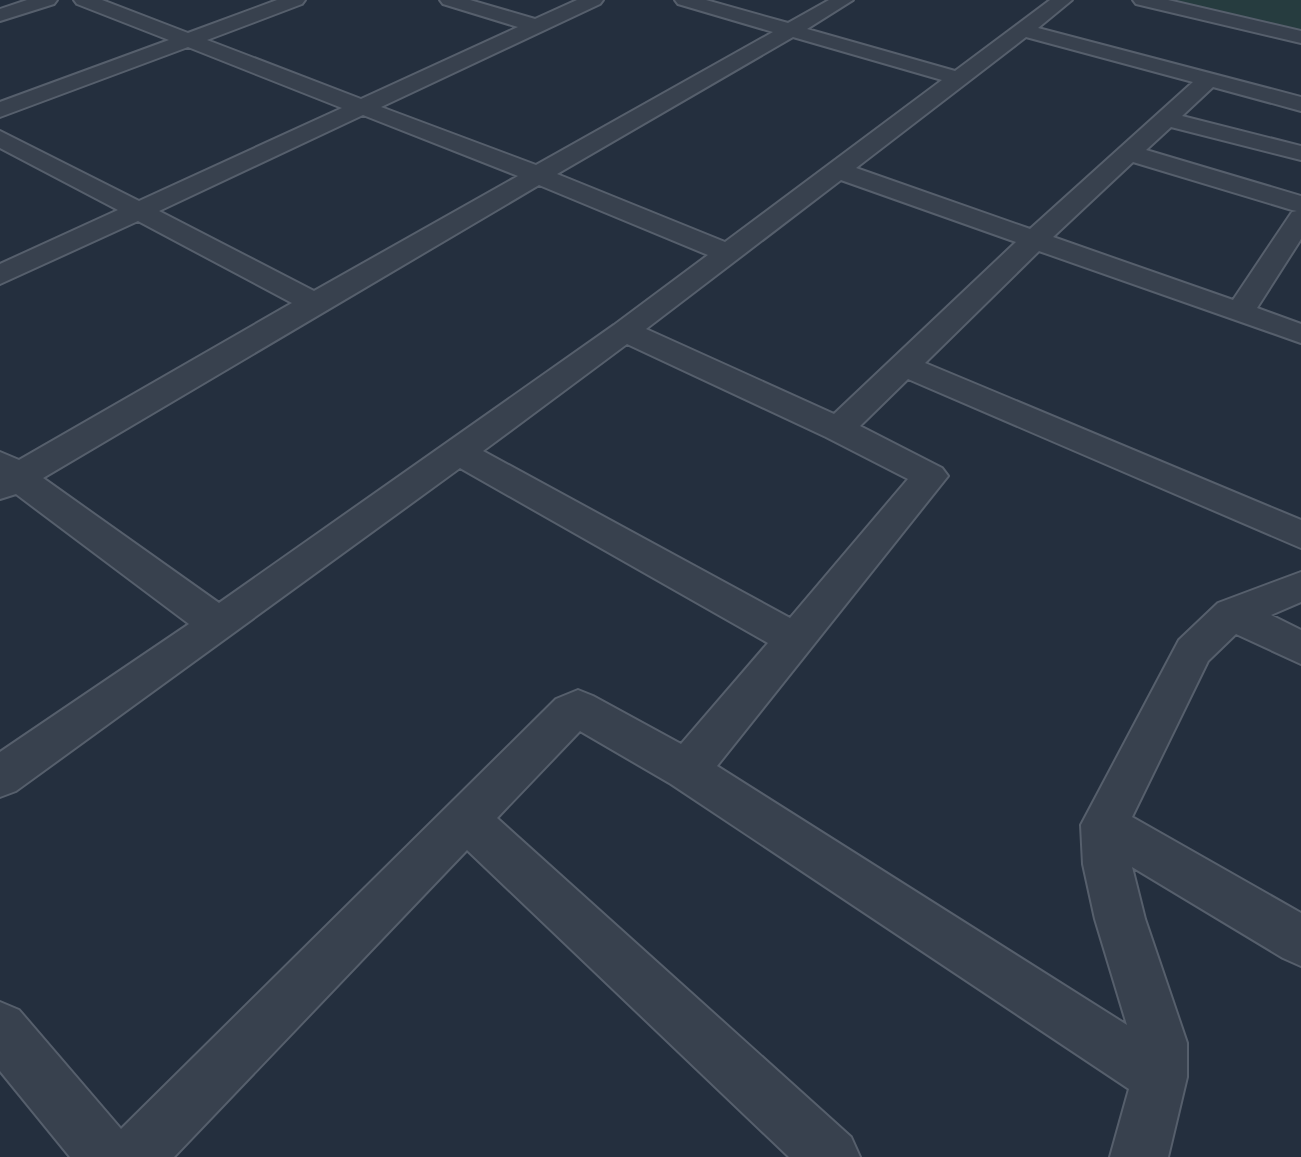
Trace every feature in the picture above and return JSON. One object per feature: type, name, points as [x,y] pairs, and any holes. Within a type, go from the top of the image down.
[{"type":"street","points":[[0,15],[47,0]]},
{"type":"street","points":[[84,0],[538,175],[728,253]]},
{"type":"street","points":[[0,110],[295,0]]},
{"type":"street","points":[[450,0],[535,26]]},
{"type":"street","points":[[0,275],[593,0]]},
{"type":"street","points":[[685,0],[957,78]]},
{"type":"street","points":[[217,623],[6,476],[843,0]]},
{"type":"street","points":[[0,777],[625,331],[1062,0]]},
{"type":"street","points":[[1143,0],[1301,37]]},
{"type":"street","points":[[1021,30],[1301,104]]},
{"type":"street","points":[[838,429],[1034,240],[1208,80]]},
{"type":"street","points":[[1167,119],[1298,149]]},
{"type":"street","points":[[0,138],[314,303]]},
{"type":"street","points":[[1129,153],[1301,204]]},
{"type":"street","points":[[837,170],[1301,334]]},
{"type":"street","points":[[1240,312],[1301,218]]},
{"type":"street","points":[[625,331],[838,429],[926,473],[930,478],[687,771]]},
{"type":"street","points":[[905,366],[1301,535]]},
{"type":"street","points":[[457,451],[796,640]]},
{"type":"street","points":[[1139,1157],[1160,1077],[1160,1043],[1120,919],[1107,864],[1104,825],[1193,651],[1205,635],[1232,614],[1301,586]]},
{"type":"street","points":[[1232,614],[1301,648]]},
{"type":"street","points":[[134,1157],[575,709],[584,710],[687,771],[1160,1077]]},
{"type":"street","points":[[466,819],[831,1157]]},
{"type":"street","points":[[1104,825],[1301,941]]},
{"type":"street","points":[[0,1029],[107,1157]]},
{"type":"green space","points":[[1153,0],[1301,0],[1301,34]]}]
